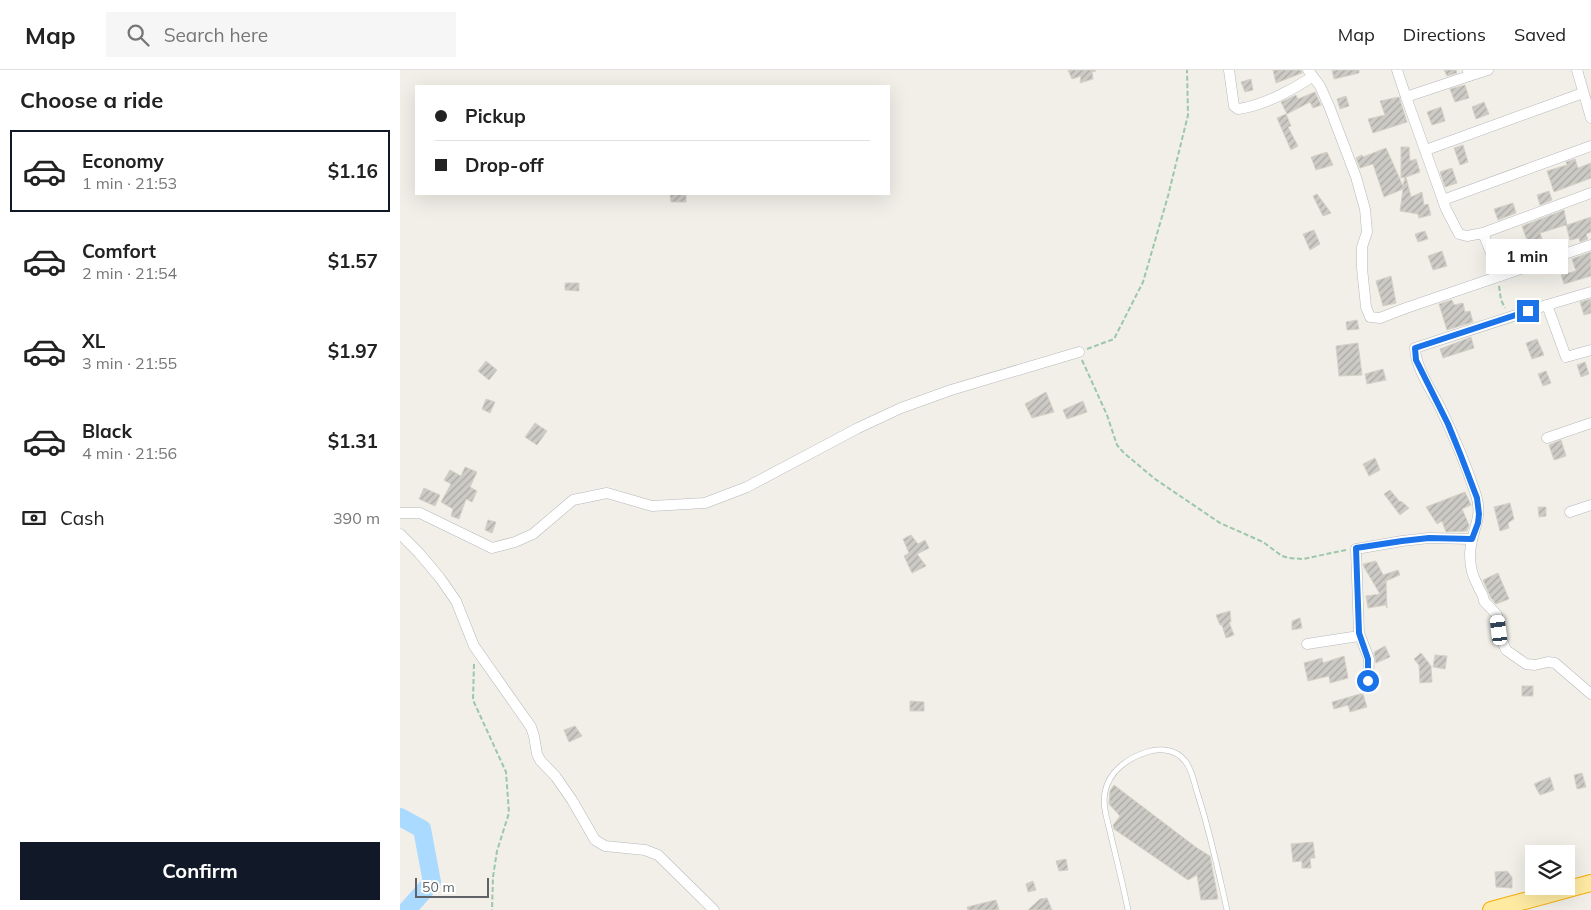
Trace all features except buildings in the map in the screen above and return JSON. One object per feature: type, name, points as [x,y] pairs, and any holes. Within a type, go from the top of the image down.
[{"type":"highway","points":[[1491,910],[1591,883]]},
{"type":"street","points":[[1229,70],[1234,106],[1238,109],[1293,90],[1310,73],[1324,93],[1341,133],[1365,209],[1367,232],[1362,247],[1362,268],[1366,307],[1370,317],[1380,318],[1591,245]]},
{"type":"street","points":[[1397,70],[1450,219],[1459,234],[1467,236],[1483,233],[1591,193]]},
{"type":"street","points":[[1406,97],[1468,73],[1488,70]]},
{"type":"street","points":[[1577,70],[1591,118]]},
{"type":"street","points":[[1426,150],[1583,93]]},
{"type":"street","points":[[1443,200],[1591,146]]},
{"type":"street","points":[[1483,233],[1500,276]]},
{"type":"street","points":[[1591,292],[1415,348],[1416,360],[1448,424],[1477,498],[1479,514],[1472,539],[1470,557],[1472,571],[1484,601],[1497,616],[1501,638],[1506,650],[1526,664],[1555,663],[1591,694]]},
{"type":"street","points":[[1547,305],[1566,357],[1591,350]]},
{"type":"street","points":[[400,513],[420,513],[492,548],[516,542],[533,534],[573,500],[607,493],[652,506],[705,503],[747,487],[858,428],[901,408],[951,390],[1079,352]]},
{"type":"street","points":[[1547,438],[1591,423]]},
{"type":"street","points":[[1570,512],[1591,505]]},
{"type":"street","points":[[400,534],[429,566],[456,601],[474,646],[527,721],[534,736],[540,760],[556,776],[587,823],[595,840],[604,846],[645,850],[658,855],[714,910]]},
{"type":"street","points":[[1368,681],[1368,659],[1359,636],[1356,548],[1429,538],[1472,539]]},
{"type":"street","points":[[1307,644],[1359,636]]},
{"type":"lane","points":[[1128,910],[1105,810],[1104,792],[1108,780],[1127,761],[1148,752],[1165,750],[1177,754],[1185,760],[1190,771],[1208,825],[1227,910]]},
{"type":"path","points":[[1187,70],[1188,114],[1168,196],[1143,282],[1114,339],[1079,352],[1107,416],[1117,445],[1155,479],[1220,523],[1263,542],[1282,556],[1309,558],[1356,548]]},
{"type":"path","points":[[1500,276],[1498,284],[1501,300],[1509,317]]},
{"type":"path","points":[[474,646],[473,700],[506,772],[509,812],[497,850],[493,877],[492,910]]},
{"type":"waterway","points":[[400,817],[422,829],[432,882],[407,910]]},
{"type":"route","points":[[1368,681],[1368,659],[1359,633],[1356,548],[1429,538],[1472,539],[1478,523],[1477,498],[1440,408],[1416,360],[1415,348],[1528,311]]}]
